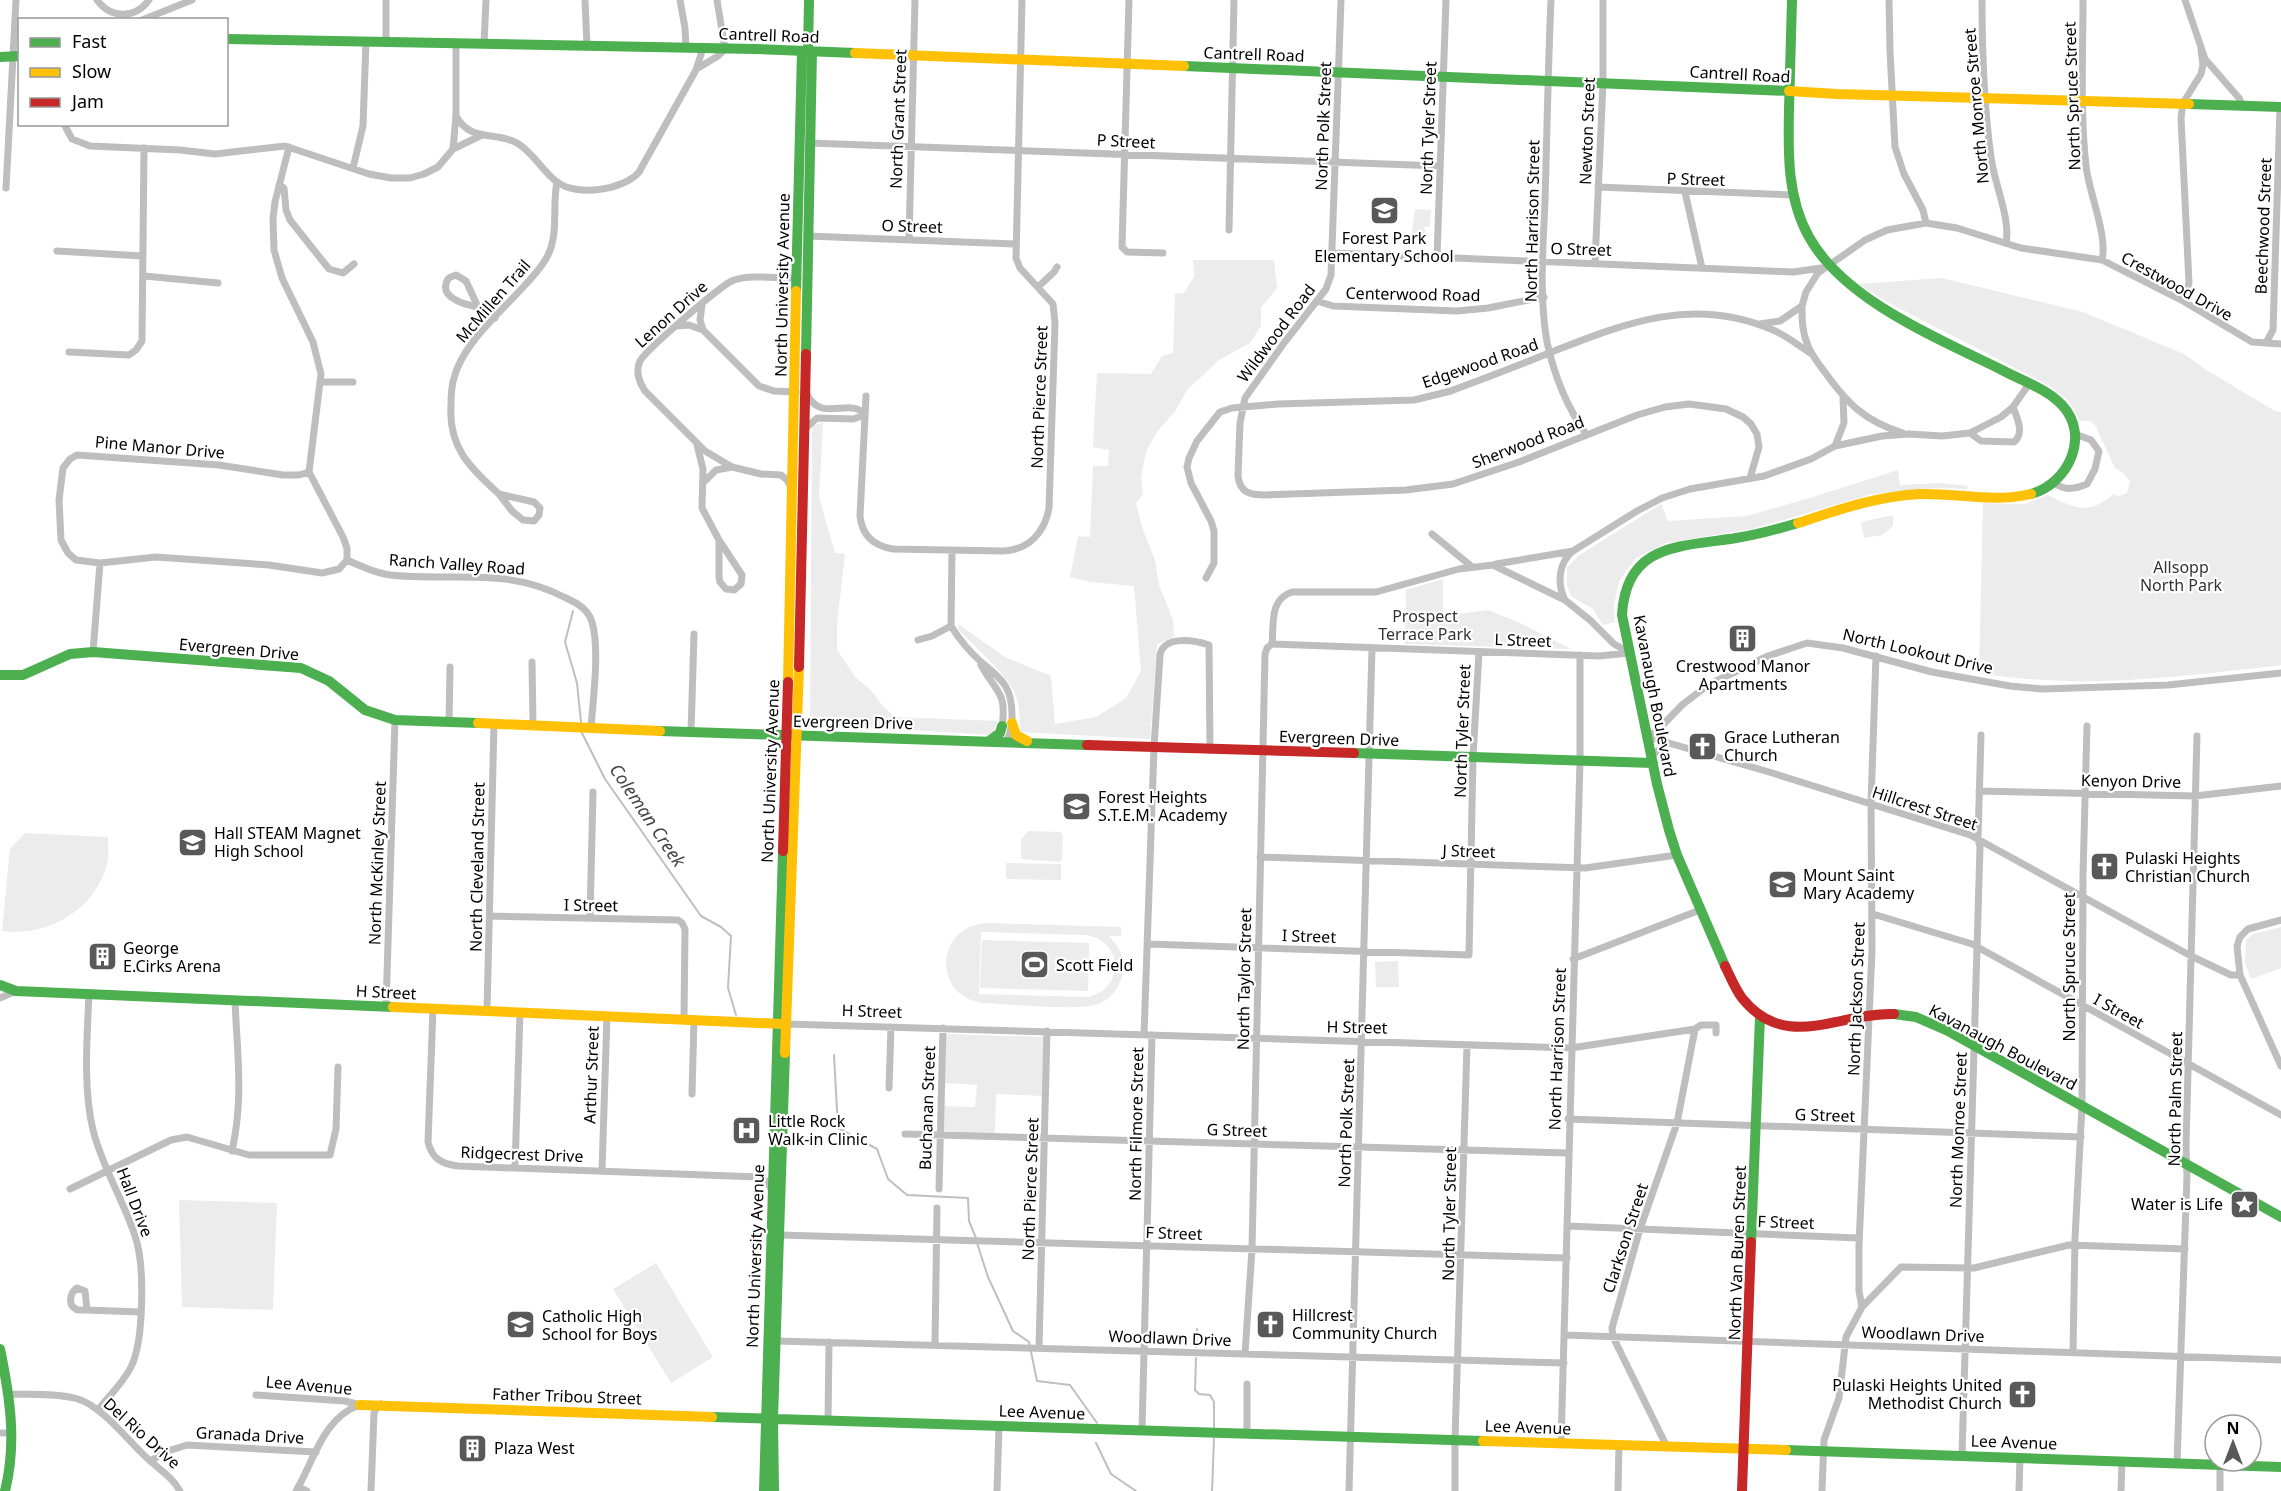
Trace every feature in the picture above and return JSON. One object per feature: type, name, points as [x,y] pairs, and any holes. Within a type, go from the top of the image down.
[{"type":"street","points":[[6,188],[17,56],[16,0]]},
{"type":"street","points":[[97,0],[104,9],[123,17],[137,11],[149,0]]},
{"type":"street","points":[[147,18],[192,0]]},
{"type":"street","points":[[386,0],[386,42]]},
{"type":"street","points":[[484,44],[486,0]]},
{"type":"street","points":[[585,0],[587,46]]},
{"type":"street","points":[[680,0],[686,48]]},
{"type":"street","points":[[696,70],[725,49],[717,0]]},
{"type":"street","name":"North University Avenue","points":[[774,1491],[769,1419],[773,1162],[781,1024],[803,431],[802,278],[809,0]]},
{"type":"street","name":"North Grant Street","points":[[909,239],[915,0]]},
{"type":"street","name":"North Pierce Street","points":[[866,396],[860,516],[865,534],[875,543],[883,547],[1016,550],[1036,537],[1046,520],[1050,482],[1055,323],[1053,304],[1018,265],[1015,244],[1022,0]]},
{"type":"street","points":[[1128,0],[1122,247],[1126,252],[1163,253]]},
{"type":"street","points":[[1229,230],[1234,0]]},
{"type":"street","name":"North Polk Street","points":[[1333,253],[1341,0]]},
{"type":"street","name":"North Tyler Street","points":[[1437,257],[1446,0]]},
{"type":"street","name":"North Harrison Street","points":[[1551,0],[1544,262],[1546,333],[1550,353],[1567,402],[1586,434]]},
{"type":"street","name":"Newton Street","points":[[1595,263],[1603,83],[1603,0]]},
{"type":"street","points":[[1792,0],[1788,156],[1792,195],[1807,234],[1828,266],[1848,286],[1875,305],[2029,384],[2064,407],[2072,420],[2075,434],[2074,448],[2068,465],[2054,483],[2061,488],[2087,484],[2098,451],[2091,440],[2075,434]]},
{"type":"street","points":[[1889,0],[1895,147],[1907,180],[1923,210],[1926,224]]},
{"type":"street","name":"North Monroe Street","points":[[1982,0],[1991,161],[2007,229],[2006,243]]},
{"type":"street","name":"North Spruce Street","points":[[2083,0],[2082,101],[2086,168],[2103,244],[2102,261]]},
{"type":"street","points":[[2184,0],[2205,59],[2239,98],[2243,106]]},
{"type":"street","name":"Cantrell Road","points":[[228,39],[807,51],[1736,87],[1789,92],[1893,96],[2281,106]]},
{"type":"street","points":[[353,168],[363,126],[366,41]]},
{"type":"street","points":[[453,149],[456,116],[456,43]]},
{"type":"street","points":[[456,116],[465,126],[480,136],[503,138],[517,143],[557,182],[568,187],[603,189],[619,186],[635,177],[696,70],[703,48]]},
{"type":"street","points":[[2183,301],[2189,283],[2181,118],[2183,104],[2201,74],[2203,65],[2201,50]]},
{"type":"street","name":"North University Avenue","points":[[802,278],[807,236],[810,143],[807,51]]},
{"type":"street","points":[[0,57],[17,56]]},
{"type":"street","name":"Beechwood Street","points":[[2266,343],[2273,330],[2279,236],[2281,106]]},
{"type":"street","points":[[65,126],[72,139],[83,144],[214,154],[275,146],[289,147],[385,177],[410,178],[438,167],[453,149],[480,136]]},
{"type":"street","name":"P Street","points":[[810,143],[1440,166]]},
{"type":"street","points":[[289,147],[273,219],[275,257],[282,278],[313,342],[319,360],[321,382],[309,472],[343,537],[347,548],[347,560]]},
{"type":"street","points":[[69,352],[129,355],[141,344],[144,334],[142,256],[144,148]]},
{"type":"street","name":"McMillen Trail","points":[[499,494],[534,502],[540,508],[539,515],[534,521],[523,520],[472,469],[452,433],[450,414],[452,389],[459,363],[467,351],[539,269],[549,253],[554,235],[554,196],[557,182]]},
{"type":"street","points":[[279,185],[284,188],[286,210],[290,220],[328,268],[343,273],[354,264]]},
{"type":"street","name":"P Street","points":[[1598,187],[1792,195]]},
{"type":"street","points":[[1685,192],[1702,268]]},
{"type":"street","name":"Crestwood Drive","points":[[1802,306],[1806,292],[1816,276],[1828,266],[1876,235],[1899,228],[1926,224],[1957,228],[2006,243],[2102,261],[2183,301],[2252,342],[2281,344]]},
{"type":"street","name":"O Street","points":[[807,236],[1015,244]]},
{"type":"street","points":[[57,251],[142,256]]},
{"type":"street","name":"O Street","points":[[1333,253],[1805,272],[1828,266]]},
{"type":"street","name":"Wildwood Road","points":[[1251,495],[1240,486],[1238,476],[1242,407],[1254,384],[1317,301],[1330,280],[1333,253]]},
{"type":"street","points":[[1038,287],[1057,267]]},
{"type":"street","points":[[478,308],[468,283],[462,277],[456,275],[448,279],[445,290],[451,297],[495,318]]},
{"type":"street","points":[[144,276],[218,283]]},
{"type":"street","name":"Lenon Drive","points":[[781,475],[761,474],[732,467],[697,445],[640,384],[637,373],[640,360],[645,353],[722,286],[734,280],[802,278]]},
{"type":"street","name":"Centerwood Road","points":[[1317,301],[1333,306],[1457,311],[1488,308],[1544,297]]},
{"type":"street","points":[[702,305],[700,320],[703,330]]},
{"type":"street","points":[[1757,324],[1780,321],[1802,306]]},
{"type":"street","points":[[1802,306],[1803,332],[1812,354],[1843,398],[1876,422],[1909,434]]},
{"type":"street","name":"Edgewood Road","points":[[1206,578],[1214,563],[1214,531],[1211,520],[1191,483],[1188,462],[1197,441],[1216,415],[1225,410],[1242,407],[1422,398],[1451,390],[1621,325],[1665,315],[1706,314],[1757,324],[1782,334],[1812,354]]},
{"type":"street","points":[[676,326],[689,325],[703,330],[759,386],[774,391],[801,392],[817,407],[855,409],[865,415],[853,419],[817,418],[810,422],[803,431]]},
{"type":"street","points":[[321,382],[352,382]]},
{"type":"street","points":[[1565,600],[1561,589],[1561,574],[1566,559],[1573,551],[1662,498],[1690,489],[1764,476],[1801,463],[1835,446],[1882,436],[1909,434],[1942,436],[1970,433],[1995,421],[2013,407],[2029,384]]},
{"type":"street","name":"North University Avenue","points":[[792,735],[793,492],[801,392]]},
{"type":"street","points":[[1835,446],[1844,423],[1843,398]]},
{"type":"street","name":"Sherwood Road","points":[[1251,495],[1406,490],[1442,486],[1490,472],[1647,412],[1672,405],[1696,404],[1726,409],[1746,419],[1757,434],[1759,452],[1750,477]]},
{"type":"street","points":[[1970,433],[1981,441],[2014,442],[2020,433],[2013,407]]},
{"type":"street","points":[[697,445],[703,463],[702,508],[719,540],[742,575],[741,584],[734,590],[726,589],[720,582],[719,540]]},
{"type":"street","name":"Pine Manor Drive","points":[[309,472],[283,476],[219,465],[98,455],[74,456],[65,463],[61,473],[59,500],[61,540],[73,558],[100,563],[156,557],[269,565],[322,573],[339,569],[347,560]]},
{"type":"street","points":[[793,492],[787,480],[781,475],[794,458]]},
{"type":"street","points":[[704,483],[716,470],[732,467]]},
{"type":"street","name":"Kavanaugh Boulevard","points":[[2054,483],[2037,493],[2019,498],[1938,494],[1884,498],[1756,535],[1661,550],[1639,565],[1624,590],[1622,615],[1662,807],[1677,855],[1734,987],[1760,1017],[1774,1024],[1806,1028],[1870,1015],[1892,1014],[1916,1017],[1948,1031],[2281,1217]]},
{"type":"street","points":[[1432,534],[1471,566],[1493,565],[1573,551]]},
{"type":"street","points":[[952,550],[951,626],[979,660],[995,673],[1007,688],[1012,701],[1007,725],[1010,736],[1006,741]]},
{"type":"street","name":"Ranch Valley Road","points":[[347,560],[391,575],[490,577],[520,580],[546,588],[579,605],[590,617],[594,634],[584,728]]},
{"type":"street","points":[[93,652],[100,563]]},
{"type":"street","points":[[1493,565],[1565,600],[1614,644],[1630,653]]},
{"type":"street","name":"North Taylor Street","points":[[1245,1354],[1254,1144],[1265,654],[1267,648],[1272,644],[1275,606],[1280,598],[1292,592],[1376,591],[1471,566]]},
{"type":"street","points":[[918,640],[951,626]]},
{"type":"street","points":[[691,732],[694,634]]},
{"type":"street","name":"North Filmore Street","points":[[1142,1431],[1150,1141],[1148,944],[1154,747],[1160,655],[1166,643],[1176,641],[1209,645],[1210,749]]},
{"type":"street","name":"North Lookout Drive","points":[[1648,737],[1708,684],[1736,670],[1794,646],[1807,643],[1820,643],[1932,672],[2010,686],[2042,689],[2168,685],[2281,673]]},
{"type":"street","name":"L Street","points":[[1272,644],[1599,656],[1630,653]]},
{"type":"street","name":"North Polk Street","points":[[1349,1491],[1372,648]]},
{"type":"street","name":"Evergreen Drive","points":[[0,675],[32,672],[53,660],[70,654],[93,652],[301,668],[328,681],[365,710],[395,720],[1262,751],[1580,760],[1652,759]]},
{"type":"street","name":"North Tyler Street","points":[[1469,955],[1473,757],[1479,652]]},
{"type":"street","name":"North Harrison Street","points":[[1561,1443],[1580,760],[1580,655]]},
{"type":"street","name":"North Jackson Street","points":[[1862,1306],[1859,1291],[1859,1238],[1873,914],[1871,804],[1876,656]]},
{"type":"street","points":[[532,662],[533,724]]},
{"type":"street","points":[[449,722],[450,667]]},
{"type":"street","name":"North McKinley Street","points":[[386,1007],[395,720]]},
{"type":"street","name":"North Cleveland Street","points":[[487,1011],[494,723]]},
{"type":"street","points":[[989,741],[1007,725]]},
{"type":"street","points":[[1007,725],[1016,735],[1030,742]]},
{"type":"street","name":"North Spruce Street","points":[[2073,1352],[2075,1245],[2082,1106],[2081,1006],[2087,726]]},
{"type":"street","name":"North Monroe Street","points":[[1962,1455],[1980,847],[1978,839],[1981,735]]},
{"type":"street","name":"North Palm Street","points":[[2177,1463],[2185,1249],[2197,736]]},
{"type":"street","name":"Hillcrest Street","points":[[1648,737],[1970,835],[2191,956],[2231,975],[2240,975]]},
{"type":"street","points":[[1652,759],[1667,742]]},
{"type":"street","name":"Kenyon Drive","points":[[1979,791],[2195,796],[2281,786]]},
{"type":"street","points":[[590,918],[593,792]]},
{"type":"street","name":"J Street","points":[[1260,857],[1596,867],[1677,855]]},
{"type":"street","points":[[1573,959],[1700,910]]},
{"type":"street","name":"I Street","points":[[1873,914],[1977,948],[2281,1115]]},
{"type":"street","name":"I Street","points":[[490,916],[675,919],[682,923],[684,932],[689,1019]]},
{"type":"street","points":[[2281,920],[2248,929],[2240,936],[2237,946],[2240,975],[2281,1066]]},
{"type":"street","name":"I Street","points":[[1148,944],[1469,955]]},
{"type":"street","name":"H Street","points":[[0,985],[16,991],[433,1010],[1256,1040],[1571,1048],[1695,1029],[1701,1026],[1716,1025],[1716,1033]]},
{"type":"street","name":"H Street","points":[[0,998],[16,991]]},
{"type":"street","name":"Hall Drive","points":[[89,994],[88,1096],[90,1116],[94,1134],[138,1246],[141,1269],[139,1338],[132,1365],[123,1380],[98,1410]]},
{"type":"street","points":[[232,1151],[239,1115],[240,1093],[235,1000]]},
{"type":"street","name":"Ridgecrest Drive","points":[[433,1010],[428,1137],[431,1153],[439,1161],[450,1165],[759,1177]]},
{"type":"street","points":[[515,1167],[520,1013]]},
{"type":"street","name":"Arthur Street","points":[[602,1170],[606,1016]]},
{"type":"street","name":"North Van Buren Street","points":[[1742,1491],[1760,1017]]},
{"type":"street","points":[[689,1019],[692,1094]]},
{"type":"street","name":"North University Avenue","points":[[764,1491],[777,1341],[781,1024]]},
{"type":"street","points":[[888,1089],[891,1027]]},
{"type":"street","name":"Buchanan Street","points":[[939,1189],[943,1028]]},
{"type":"street","name":"Clarkson Street","points":[[1613,1337],[1614,1318],[1640,1229],[1677,1123],[1695,1029]]},
{"type":"street","name":"North Pierce Street","points":[[1033,1348],[1042,1242],[1047,1031]]},
{"type":"street","name":"North Tyler Street","points":[[1455,1491],[1467,1045]]},
{"type":"street","points":[[70,1189],[182,1137],[249,1155],[330,1155],[336,1129],[338,1067]]},
{"type":"street","name":"G Street","points":[[1569,1119],[2081,1137]]},
{"type":"street","name":"G Street","points":[[905,1134],[1568,1153]]},
{"type":"street","points":[[773,1162],[759,1177],[773,1191]]},
{"type":"street","points":[[935,1345],[937,1208]]},
{"type":"street","name":"F Street","points":[[1567,1226],[1859,1238]]},
{"type":"street","name":"F Street","points":[[780,1235],[1567,1258]]},
{"type":"street","points":[[1822,1491],[1824,1440],[1839,1398],[1846,1337],[1862,1306],[1901,1267],[1983,1267],[2075,1245],[2185,1249]]},
{"type":"street","points":[[87,1310],[140,1312]]},
{"type":"street","name":"Woodlawn Drive","points":[[1564,1335],[2281,1360]]},
{"type":"street","points":[[1613,1337],[1667,1447]]},
{"type":"street","name":"Woodlawn Drive","points":[[777,1341],[1564,1363]]},
{"type":"street","points":[[828,1421],[829,1342]]},
{"type":"street","points":[[0,1349],[9,1394],[4,1433],[12,1460],[5,1491]]},
{"type":"street","points":[[1247,1384],[1247,1434]]},
{"type":"street","name":"Del Rio Drive","points":[[9,1394],[72,1398],[86,1402],[98,1410],[150,1461],[170,1476],[180,1491]]},
{"type":"street","name":"Lee Avenue","points":[[256,1395],[337,1400],[360,1405]]},
{"type":"street","points":[[371,1491],[374,1413],[376,1407],[381,1404]]},
{"type":"street","points":[[307,1491],[297,1489],[316,1452],[336,1420],[349,1409],[360,1405]]},
{"type":"street","name":"Father Tribou Street","points":[[360,1405],[769,1419]]},
{"type":"street","name":"Lee Avenue","points":[[769,1419],[2203,1464]]},
{"type":"street","points":[[997,1491],[999,1426]]},
{"type":"street","name":"Granada Drive","points":[[150,1461],[168,1451],[187,1445],[316,1452]]},
{"type":"street","points":[[1618,1491],[1620,1445]]},
{"type":"street","points":[[2019,1491],[2020,1458]]},
{"type":"street","points":[[2121,1491],[2122,1462]]},
{"type":"street","name":"Lee Avenue","points":[[2263,1466],[2281,1467]]},
{"type":"street","points":[[2220,1473],[2220,1491]]},
{"type":"green space","points":[[1415,209],[1431,210],[1430,227],[1424,227],[1426,235],[1416,236],[1412,231]]},
{"type":"green space","points":[[1193,260],[1274,260],[1277,288],[1261,308],[1261,326],[1250,343],[1219,360],[1187,390],[1176,410],[1157,432],[1146,452],[1141,478],[1143,494],[1136,503],[1142,527],[1155,560],[1159,585],[1173,620],[1174,637],[1157,644],[1150,739],[1020,732],[1019,707],[1015,693],[1002,674],[958,629],[958,624],[1005,657],[1051,676],[1055,724],[1096,717],[1126,698],[1141,671],[1134,586],[1091,582],[1070,577],[1078,536],[1090,537],[1093,466],[1108,466],[1109,450],[1093,447],[1097,373],[1151,374],[1162,356],[1173,353],[1175,294],[1184,293],[1194,277]]},
{"type":"green space","name":"Allsopp North Park","points":[[1942,278],[2083,312],[2184,354],[2275,411],[2281,412],[2281,665],[2130,680],[2054,681],[1979,673],[1983,503],[2025,504],[2048,495],[2073,506],[2089,507],[2105,501],[2113,494],[2119,496],[2127,493],[2130,481],[2115,468],[2095,425],[2090,421],[2080,421],[2069,401],[2050,386],[1885,301],[1858,284]]},
{"type":"green space","points":[[823,423],[819,497],[835,553],[845,554],[837,624],[837,650],[856,678],[869,688],[895,717],[998,721],[992,735],[810,724],[812,425]]},
{"type":"green space","points":[[1898,470],[1900,485],[1940,483],[1968,486],[1967,489],[1935,488],[1872,494],[1752,529],[1666,543],[1636,558],[1619,581],[1614,605],[1615,622],[1603,625],[1593,609],[1571,596],[1567,586],[1567,568],[1578,556],[1661,504],[1668,521],[1747,516]]},
{"type":"green space","points":[[1893,515],[1893,526],[1882,535],[1864,538],[1861,522]]},
{"type":"green space","name":"Prospect Terrace Park","points":[[1443,579],[1443,616],[1488,610],[1518,622],[1571,649],[1405,644],[1406,590]]},
{"type":"green space","points":[[1028,831],[1061,832],[1063,835],[1062,860],[1059,862],[1021,859],[1021,840]]},
{"type":"green space","points":[[25,833],[108,837],[107,865],[101,881],[91,896],[66,918],[36,930],[2,931],[10,849]]},
{"type":"green space","points":[[1006,863],[1061,864],[1061,880],[1006,879]]},
{"type":"green space","points":[[988,923],[1121,927],[1121,936],[1109,936],[1119,948],[1123,958],[1122,978],[1109,998],[1092,1006],[1027,1006],[984,1003],[967,998],[955,989],[948,976],[946,962],[949,948],[957,936],[970,927]],"holes":[[[981,932],[1085,935],[1098,939],[1113,954],[1114,975],[1109,984],[1100,992],[1088,997],[979,994]]]},
{"type":"green space","points":[[2281,927],[2281,968],[2251,979],[2245,964],[2246,940],[2253,934]]},
{"type":"green space","name":"Scott Field","points":[[982,940],[1089,943],[1088,991],[980,988]]},
{"type":"green space","points":[[1398,961],[1399,987],[1376,987],[1375,962]]},
{"type":"green space","points":[[946,1034],[1045,1037],[1043,1096],[996,1094],[995,1134],[942,1133],[944,1106],[975,1107],[977,1085],[945,1083]]},
{"type":"green space","points":[[179,1200],[277,1203],[273,1310],[182,1307]]},
{"type":"green space","points":[[656,1263],[713,1357],[671,1383],[613,1289]]},
{"type":"waterway","name":"Coleman Creek","points":[[573,611],[565,642],[577,683],[581,722]]},
{"type":"waterway","name":"Coleman Creek","points":[[581,731],[605,779],[701,916],[721,927],[731,936],[728,988],[736,1015]]},
{"type":"waterway","name":"Coleman Creek","points":[[834,1055],[838,1128],[877,1149],[888,1179],[907,1195],[968,1198],[969,1221],[976,1238]]},
{"type":"waterway","name":"Coleman Creek","points":[[977,1243],[988,1277],[1013,1331],[1029,1342],[1037,1381],[1070,1385],[1097,1423]]},
{"type":"waterway","points":[[1196,1347],[1197,1329]]},
{"type":"waterway","points":[[1196,1358],[1195,1390],[1199,1394],[1210,1395],[1214,1402],[1214,1427]]},
{"type":"waterway","points":[[1212,1491],[1214,1438]]},
{"type":"waterway","name":"Coleman Creek","points":[[1096,1443],[1111,1474],[1136,1491]]},
{"type":"traffic: fast","points":[[808,51],[809,0]]},
{"type":"traffic: fast","points":[[1792,0],[1790,174],[1796,207],[1809,237],[1825,259],[1845,280],[1868,298],[1921,330],[2041,389],[2062,405],[2071,417],[2075,431],[2075,444],[2071,457],[2065,470],[2056,480],[2044,489],[2031,494]]},
{"type":"traffic: fast","points":[[228,39],[855,53]]},
{"type":"traffic: fast","points":[[796,291],[802,51]]},
{"type":"traffic: fast","points":[[806,354],[812,52]]},
{"type":"traffic: fast","points":[[0,57],[18,56]]},
{"type":"traffic: fast","points":[[1184,66],[1789,91]]},
{"type":"traffic: fast","points":[[2189,104],[2281,107]]},
{"type":"traffic: fast","points":[[1725,966],[1677,855],[1669,830],[1657,784],[1622,615],[1626,591],[1634,574],[1645,561],[1660,553],[1676,547],[1752,535],[1798,523]]},
{"type":"traffic: fast","points":[[0,675],[23,675],[70,654],[93,652],[301,668],[329,681],[365,710],[395,720],[478,723]]},
{"type":"traffic: fast","points":[[989,741],[1000,733],[1002,726]]},
{"type":"traffic: fast","points":[[660,731],[1087,745]]},
{"type":"traffic: fast","points":[[1354,753],[1653,763]]},
{"type":"traffic: fast","points":[[764,1491],[783,851]]},
{"type":"traffic: fast","points":[[0,985],[16,991],[393,1007]]},
{"type":"traffic: fast","points":[[1894,1014],[1916,1017],[1948,1031],[2281,1217]]},
{"type":"traffic: fast","points":[[1751,1242],[1760,1017]]},
{"type":"traffic: fast","points":[[774,1491],[773,1419],[785,1053]]},
{"type":"traffic: fast","points":[[0,1349],[11,1420],[11,1455],[5,1491]]},
{"type":"traffic: fast","points":[[712,1417],[1483,1441]]},
{"type":"traffic: fast","points":[[1786,1450],[2281,1467]]},
{"type":"traffic: slow","points":[[855,53],[1184,66]]},
{"type":"traffic: slow","points":[[1789,91],[2189,104]]},
{"type":"traffic: slow","points":[[788,682],[796,291]]},
{"type":"traffic: slow","points":[[1798,523],[1858,504],[1904,495],[1934,494],[2003,498],[2031,494]]},
{"type":"traffic: slow","points":[[785,1053],[799,667]]},
{"type":"traffic: slow","points":[[478,723],[660,731]]},
{"type":"traffic: slow","points":[[1012,723],[1016,735],[1027,741]]},
{"type":"traffic: slow","points":[[393,1007],[783,1024]]},
{"type":"traffic: slow","points":[[360,1405],[712,1417]]},
{"type":"traffic: slow","points":[[1483,1441],[1786,1450]]},
{"type":"traffic: jam","points":[[799,667],[806,354]]},
{"type":"traffic: jam","points":[[783,851],[788,682]]},
{"type":"traffic: jam","points":[[1087,745],[1354,753]]},
{"type":"traffic: jam","points":[[1725,966],[1742,998],[1759,1014],[1777,1023],[1795,1027],[1814,1026],[1873,1015],[1894,1014]]},
{"type":"traffic: jam","points":[[1742,1491],[1751,1242]]},
{"type":"place","name":"Forest Park Elementary School","points":[[1384,210]]},
{"type":"place","name":"Crestwood Manor Apartments","points":[[1743,638]]},
{"type":"place","name":"Grace Lutheran Church","points":[[1703,746]]},
{"type":"place","name":"Forest Heights S.T.E.M. Academy","points":[[1077,806]]},
{"type":"place","name":"Hall STEAM Magnet High School","points":[[193,842]]},
{"type":"place","name":"Pulaski Heights Christian Church","points":[[2104,867]]},
{"type":"place","name":"Mount Saint Mary Academy","points":[[1782,884]]},
{"type":"place","name":"George E.Cirks Arena","points":[[102,957]]},
{"type":"place","name":"Scott Field","points":[[1035,965]]},
{"type":"place","name":"Little Rock Walk-in Clinic","points":[[747,1130]]},
{"type":"place","name":"Water is Life","points":[[2244,1204]]},
{"type":"place","name":"Hillcrest Community Church","points":[[1271,1324]]},
{"type":"place","name":"Catholic High School for Boys","points":[[521,1325]]},
{"type":"place","name":"Pulaski Heights United Methodist Church","points":[[2023,1394]]},
{"type":"place","name":"Plaza West","points":[[473,1448]]}]
